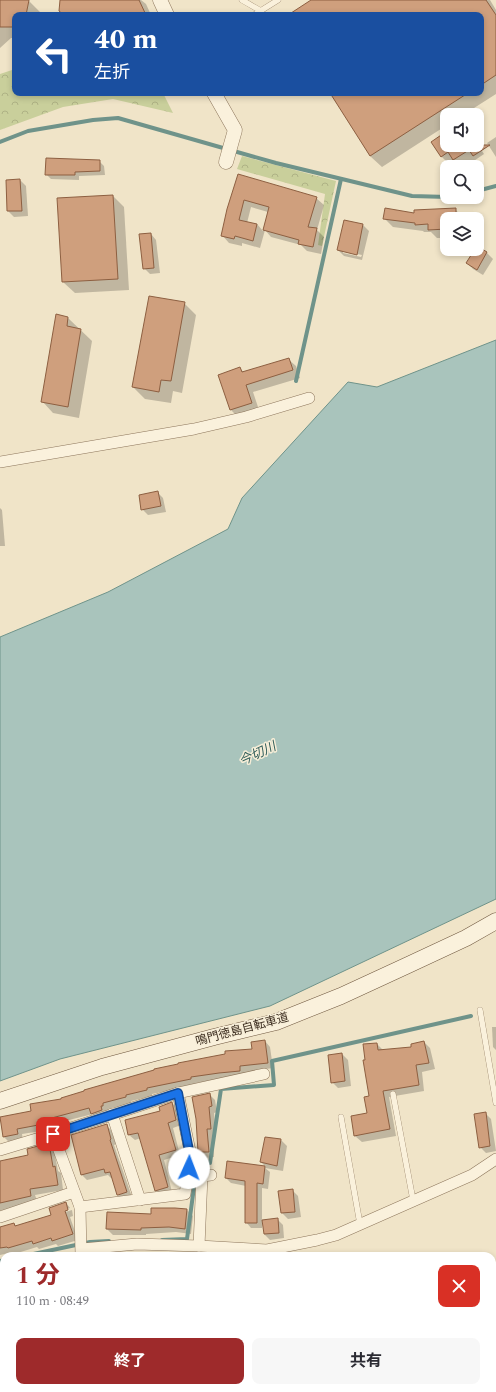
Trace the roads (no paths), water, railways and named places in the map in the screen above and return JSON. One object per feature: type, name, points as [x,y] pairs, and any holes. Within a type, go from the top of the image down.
[{"type":"main road","name":"鳴門徳島自転車道","points":[[0,1101],[102,1067],[276,1022],[341,996],[466,938],[496,921]]},
{"type":"street","points":[[160,0],[166,12]]},
{"type":"street","points":[[216,96],[235,130],[226,162]]},
{"type":"street","points":[[0,462],[194,429],[246,417],[309,398]]},
{"type":"street","points":[[0,1150],[178,1093],[264,1074]]},
{"type":"street","points":[[80,1207],[185,1194],[190,1156],[178,1093]]},
{"type":"street","points":[[112,1114],[140,1200]]},
{"type":"street","points":[[53,1134],[80,1207],[82,1252]]},
{"type":"street","points":[[88,1252],[137,1244],[267,1250],[317,1240],[336,1235],[472,1175],[496,1159]]},
{"type":"street","points":[[199,1246],[202,1176],[211,1175]]},
{"type":"street","points":[[0,1217],[74,1192]]},
{"type":"lane","points":[[242,0],[261,11],[278,0]]},
{"type":"lane","points":[[480,1010],[496,1103]]},
{"type":"lane","points":[[393,1094],[413,1200]]},
{"type":"lane","points":[[341,1117],[360,1224]]},
{"type":"water","name":"今切川","points":[[496,340],[496,899],[270,1006],[60,1059],[0,1081],[0,637],[108,592],[228,529],[242,498],[348,382],[377,387]]},
{"type":"waterway","points":[[0,142],[28,131],[93,120],[118,118],[276,163],[412,196],[440,197]]},
{"type":"waterway","points":[[296,381],[341,179]]},
{"type":"waterway","points":[[484,189],[496,186]]},
{"type":"waterway","points":[[162,1240],[187,1239],[197,1165],[210,1163],[221,1089],[274,1085],[272,1061],[471,1016]]},
{"type":"waterway","points":[[43,1252],[90,1242],[109,1241]]}]
